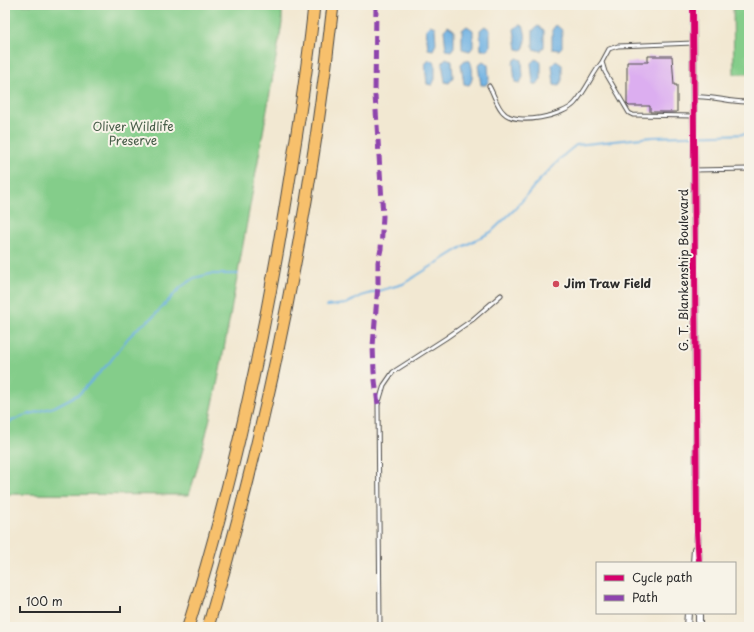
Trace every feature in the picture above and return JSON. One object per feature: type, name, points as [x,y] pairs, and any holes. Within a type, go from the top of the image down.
[{"type":"highway","points":[[188,627],[225,496],[270,301],[302,103],[314,5]]},
{"type":"highway","points":[[208,627],[257,447],[296,261],[325,79],[333,5]]},
{"type":"street","name":"G. T. Blankenship Boulevard","points":[[693,5],[697,535],[699,562]]},
{"type":"street","name":"G. T. Blankenship Boulevard","points":[[694,562],[697,535]]},
{"type":"street","points":[[687,627],[688,614]]},
{"type":"street","points":[[699,614],[700,627]]},
{"type":"lane","points":[[490,86],[504,114],[513,118],[522,119],[551,116],[560,113],[574,104],[609,49],[618,46],[693,43]]},
{"type":"lane","points":[[602,62],[604,72],[629,113],[633,115],[694,116]]},
{"type":"lane","points":[[693,97],[704,96],[728,102],[749,102]]},
{"type":"lane","points":[[694,170],[749,169]]},
{"type":"lane","points":[[380,627],[378,405],[384,385],[393,372],[446,338],[501,295]]},
{"type":"green space","name":"Oliver Wildlife Preserve","points":[[5,5],[282,5],[282,23],[221,367],[204,444],[189,495],[5,494]]},
{"type":"green space","points":[[733,5],[749,5],[749,74],[734,74]]},
{"type":"water","points":[[430,25],[435,27],[436,44],[433,50],[428,49],[426,29]]},
{"type":"water","points":[[519,25],[523,26],[525,32],[525,45],[522,50],[517,49],[514,29]]},
{"type":"water","points":[[556,25],[562,30],[562,47],[559,50],[552,49],[552,30]]},
{"type":"water","points":[[448,26],[454,30],[454,47],[451,51],[446,50],[444,30]]},
{"type":"water","points":[[467,26],[473,30],[473,47],[470,51],[462,49],[462,30]]},
{"type":"water","points":[[485,26],[490,30],[490,47],[487,50],[481,50],[480,30]]},
{"type":"water","points":[[538,26],[544,30],[544,47],[541,51],[533,49],[533,30]]},
{"type":"water","points":[[446,58],[452,62],[453,77],[449,83],[445,82],[442,62]]},
{"type":"water","points":[[517,58],[522,60],[523,77],[520,83],[515,82],[513,62]]},
{"type":"water","points":[[535,59],[541,63],[541,79],[538,84],[533,84],[531,63]]},
{"type":"water","points":[[429,60],[435,64],[435,79],[432,85],[427,84],[425,64]]},
{"type":"water","points":[[465,60],[470,61],[472,67],[471,83],[469,85],[464,84],[461,64]]},
{"type":"water","points":[[483,61],[488,65],[489,80],[486,85],[481,85],[478,65]]},
{"type":"water","points":[[556,61],[562,65],[562,80],[559,86],[554,85],[552,65]]},
{"type":"building","points":[[648,56],[672,56],[674,85],[677,85],[677,112],[650,112],[650,106],[629,106],[627,104],[627,62],[648,62]]},
{"type":"waterway","points":[[327,306],[346,304],[361,296],[403,284],[464,246],[491,232],[516,208],[535,185],[565,154],[576,145],[652,137],[749,134]]},
{"type":"waterway","points":[[5,424],[23,416],[54,407],[79,394],[109,363],[128,338],[139,327],[151,319],[181,287],[194,278],[210,274],[238,274]]},
{"type":"marked path","points":[[376,5],[375,95],[383,216],[381,249],[378,262],[378,285],[373,346],[378,405]]},
{"type":"cycle path","points":[[693,5],[697,532],[699,562]]},
{"type":"place","name":"Jim Traw Field","points":[[556,284]]}]
